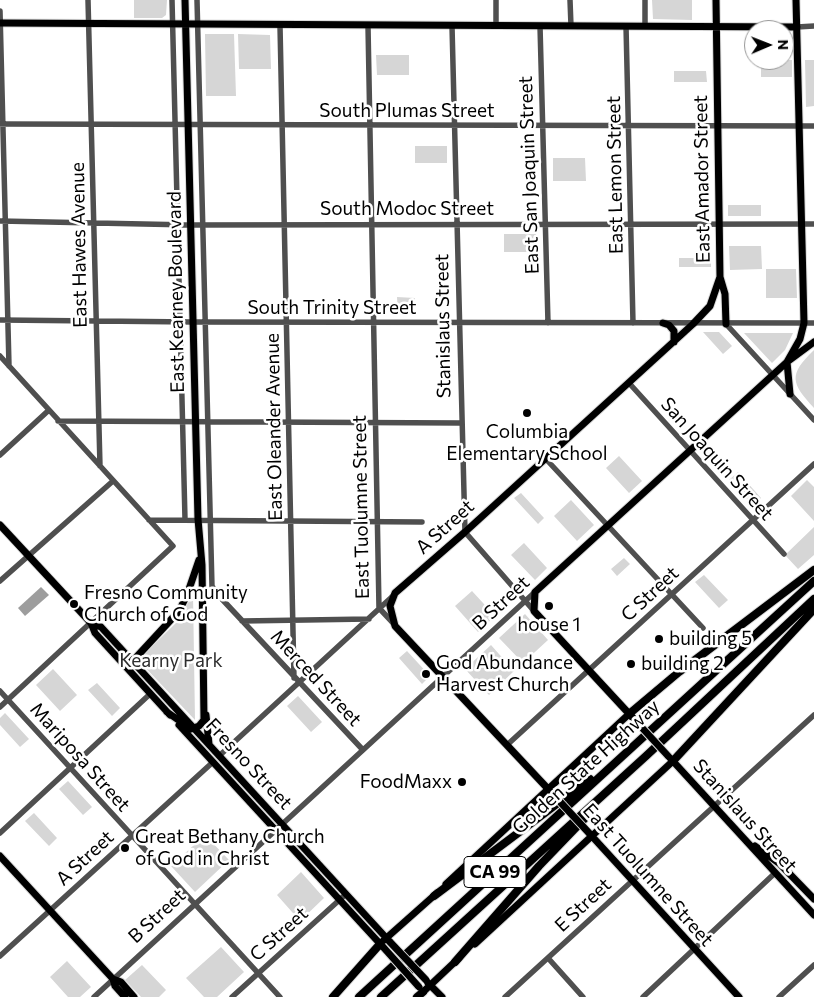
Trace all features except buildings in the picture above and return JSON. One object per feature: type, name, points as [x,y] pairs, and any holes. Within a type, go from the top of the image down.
[{"type":"highway","points":[[631,716],[694,661],[814,570]]},
{"type":"highway","name":"Golden State Highway","points":[[359,997],[814,581]]},
{"type":"highway","name":"Golden State Highway","points":[[381,997],[646,756],[814,599]]},
{"type":"highway","points":[[671,759],[814,609]]},
{"type":"highway","points":[[434,896],[632,747]]},
{"type":"highway","points":[[455,962],[538,866],[646,756]]},
{"type":"highway","points":[[333,997],[382,946]]},
{"type":"main road","name":"East Kearney Boulevard","points":[[185,0],[198,520],[205,698],[204,720],[195,729]]},
{"type":"main road","name":"East Amador Street","points":[[694,324],[710,306],[720,277],[716,0]]},
{"type":"main road","points":[[796,0],[804,323]]},
{"type":"main road","points":[[0,23],[173,26],[797,27]]},
{"type":"main road","points":[[720,277],[725,294],[726,324]]},
{"type":"main road","points":[[663,323],[669,325],[674,331],[673,342]]},
{"type":"main road","name":"B Street","points":[[535,592],[691,452],[787,362],[800,339],[804,323]]},
{"type":"main road","name":"A Street","points":[[395,593],[694,324]]},
{"type":"main road","points":[[790,394],[787,362],[814,342]]},
{"type":"main road","name":"Fresno Street","points":[[0,525],[91,623],[95,633],[130,672],[382,946],[421,993]]},
{"type":"main road","name":"East Kearney Boulevard","points":[[131,661],[162,631],[179,611],[188,595],[200,558]]},
{"type":"main road","points":[[534,611],[535,592]]},
{"type":"main road","points":[[395,593],[390,606],[395,626]]},
{"type":"main road","name":"Stanislaus Street","points":[[534,611],[814,915]]},
{"type":"main road","name":"Fresno Street","points":[[91,623],[101,627],[442,997]]},
{"type":"main road","name":"East Tuolumne Street","points":[[395,626],[549,790],[738,997]]},
{"type":"main road","points":[[130,672],[131,661]]},
{"type":"main road","points":[[205,698],[207,736],[210,746]]},
{"type":"main road","points":[[167,712],[187,728],[195,729]]},
{"type":"main road","points":[[382,946],[631,716]]},
{"type":"main road","points":[[421,993],[428,983],[455,962],[671,759]]},
{"type":"main road","points":[[746,839],[780,864],[814,899]]},
{"type":"main road","points":[[0,856],[113,979],[121,982],[134,997]]},
{"type":"main road","points":[[113,979],[115,986],[125,997]]},
{"type":"street","name":"East Hawes Avenue","points":[[88,0],[100,466]]},
{"type":"street","name":"East Kearney Boulevard","points":[[172,0],[185,519]]},
{"type":"street","name":"East Kearney Boulevard","points":[[197,0],[210,520]]},
{"type":"street","points":[[496,0],[496,26]]},
{"type":"street","points":[[570,0],[571,26]]},
{"type":"street","points":[[645,0],[645,26]]},
{"type":"street","points":[[0,11],[3,221],[9,366]]},
{"type":"street","name":"East Oleander Avenue","points":[[280,26],[288,422],[297,680]]},
{"type":"street","name":"East Tuolumne Street","points":[[368,26],[379,608],[395,626]]},
{"type":"street","name":"Stanislaus Street","points":[[452,26],[465,532]]},
{"type":"street","name":"East San Joaquin Street","points":[[540,26],[548,323]]},
{"type":"street","name":"East Lemon Street","points":[[626,26],[630,126],[633,323]]},
{"type":"street","points":[[797,27],[814,26]]},
{"type":"street","name":"South Plumas Street","points":[[1,124],[188,126],[814,126]]},
{"type":"street","name":"South Modoc Street","points":[[3,221],[178,224],[814,224]]},
{"type":"street","name":"South Trinity Street","points":[[0,320],[374,323],[814,323]]},
{"type":"street","points":[[726,324],[814,420]]},
{"type":"street","points":[[0,356],[173,546],[0,707]]},
{"type":"street","name":"San Joaquin Street","points":[[629,383],[784,554]]},
{"type":"street","points":[[0,455],[49,410]]},
{"type":"street","points":[[58,420],[461,423]]},
{"type":"street","points":[[545,458],[703,628]]},
{"type":"street","name":"C Street","points":[[507,745],[814,464]]},
{"type":"street","points":[[0,581],[113,481]]},
{"type":"street","points":[[149,520],[422,522]]},
{"type":"street","name":"Merced Street","points":[[210,520],[212,581],[220,597],[363,750]]},
{"type":"street","points":[[465,532],[534,611]]},
{"type":"street","name":"B Street","points":[[94,997],[535,592]]},
{"type":"street","name":"A Street","points":[[219,756],[297,680],[369,619],[395,593]]},
{"type":"street","points":[[242,621],[369,619]]},
{"type":"street","name":"Mariposa Street","points":[[0,691],[280,997]]},
{"type":"street","points":[[0,833],[150,694]]},
{"type":"street","name":"E Street","points":[[505,997],[814,715]]},
{"type":"street","name":"A Street","points":[[0,956],[51,912],[213,762]]},
{"type":"street","points":[[643,997],[775,874]]},
{"type":"street","name":"C Street","points":[[232,997],[346,894]]},
{"type":"street","points":[[548,958],[584,997]]},
{"type":"street","points":[[779,997],[814,965]]},
{"type":"green space","points":[[134,0],[167,0],[166,15],[162,18],[134,18]]},
{"type":"green space","points":[[652,0],[692,0],[692,20],[653,19]]},
{"type":"green space","points":[[205,34],[234,34],[236,96],[206,96]]},
{"type":"green space","points":[[238,34],[270,35],[271,69],[239,69]]},
{"type":"green space","points":[[376,55],[409,55],[409,75],[377,75]]},
{"type":"green space","points":[[805,60],[814,60],[814,106],[806,107]]},
{"type":"green space","points":[[761,70],[792,70],[792,77],[761,77]]},
{"type":"green space","points":[[674,71],[706,71],[707,82],[674,82]]},
{"type":"green space","points":[[415,146],[447,146],[447,163],[415,163]]},
{"type":"green space","points":[[553,158],[585,158],[586,181],[553,181]]},
{"type":"green space","points":[[728,205],[761,205],[761,216],[728,216]]},
{"type":"green space","points":[[504,234],[536,234],[537,252],[504,252]]},
{"type":"green space","points":[[729,246],[761,246],[762,269],[730,270]]},
{"type":"green space","points":[[679,258],[711,258],[711,267],[679,267]]},
{"type":"green space","points":[[766,269],[796,269],[797,298],[766,298]]},
{"type":"green space","points":[[397,297],[415,298],[415,315],[398,315]]},
{"type":"green space","points":[[703,332],[719,332],[732,346],[723,354]]},
{"type":"green space","points":[[744,333],[793,333],[785,350],[772,363]]},
{"type":"green space","points":[[814,350],[814,408],[801,392],[796,379],[800,366]]},
{"type":"green space","points":[[619,456],[642,481],[629,493],[606,468]]},
{"type":"green space","points":[[738,472],[761,498],[753,506],[729,480]]},
{"type":"green space","points":[[807,480],[814,487],[814,521],[791,496]]},
{"type":"green space","points":[[521,493],[544,518],[538,524],[514,498]]},
{"type":"green space","points":[[571,500],[594,525],[577,541],[554,516]]},
{"type":"green space","points":[[814,527],[814,555],[798,569],[785,555]]},
{"type":"green space","points":[[524,543],[547,568],[535,580],[511,555]]},
{"type":"green space","points":[[624,558],[630,564],[617,576],[611,569]]},
{"type":"green space","points":[[704,575],[728,600],[719,608],[695,582]]},
{"type":"green space","points":[[472,591],[495,616],[478,632],[455,606]]},
{"type":"green space","name":"Kearny Park","points":[[193,594],[195,720],[138,660],[178,621]]},
{"type":"green space","points":[[525,614],[548,640],[523,663],[499,638]]},
{"type":"green space","points":[[491,645],[514,671],[489,695],[465,669]]},
{"type":"green space","points":[[407,651],[430,676],[422,684],[399,658]]},
{"type":"green space","points":[[53,669],[77,695],[60,711],[36,685]]},
{"type":"green space","points":[[97,683],[120,708],[112,716],[88,690]]},
{"type":"green space","points":[[298,696],[322,722],[311,732],[287,706]]},
{"type":"green space","points":[[5,713],[29,739],[20,747],[0,725],[0,718]]},
{"type":"green space","points":[[68,781],[92,807],[83,815],[59,789]]},
{"type":"green space","points":[[34,813],[57,838],[49,846],[25,821]]},
{"type":"green space","points":[[205,835],[229,860],[195,892],[171,866]]},
{"type":"green space","points":[[301,872],[324,898],[300,921],[277,895]]},
{"type":"green space","points":[[221,947],[244,972],[217,997],[204,997],[186,978]]},
{"type":"green space","points":[[67,961],[91,987],[80,997],[68,997],[50,977]]},
{"type":"green space","points":[[142,965],[166,990],[159,997],[141,997],[125,980]]},
{"type":"shaded area","points":[[41,587],[49,595],[25,616],[18,608]]},
{"type":"place","name":"Columbia Elementary School","points":[[527,413]]},
{"type":"place","name":"Fresno Community Church of God","points":[[74,604]]},
{"type":"place","name":"house 1","points":[[549,606]]},
{"type":"place","name":"building 5","points":[[659,639]]},
{"type":"place","name":"building 2","points":[[631,664]]},
{"type":"place","name":"God Abundance Harvest Church","points":[[426,674]]},
{"type":"place","name":"FoodMaxx","points":[[462,782]]},
{"type":"place","name":"Great Bethany Church of God in Christ","points":[[125,848]]}]
